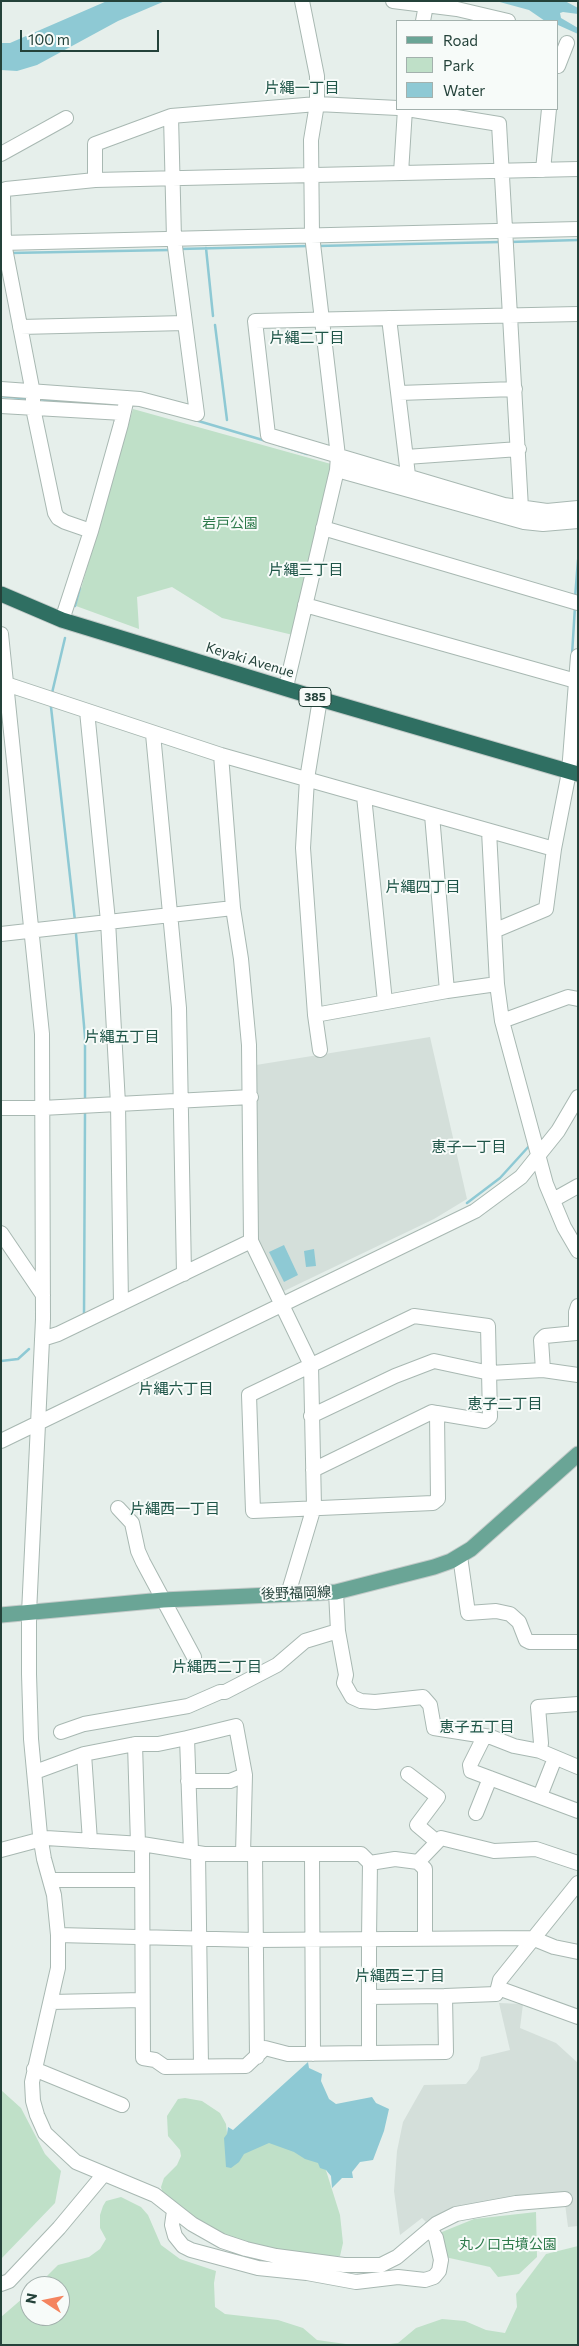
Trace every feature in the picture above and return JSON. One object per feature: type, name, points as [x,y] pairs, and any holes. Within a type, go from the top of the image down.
[{"type":"highway","name":"Keyaki Avenue","points":[[1,594],[62,620],[286,687],[320,699],[574,773]]},
{"type":"main road","name":"後野福岡線","points":[[1,1615],[29,1614],[163,1600],[336,1592],[434,1567],[460,1556],[578,1454]]},
{"type":"street","points":[[286,687],[338,463],[312,235],[311,140],[317,104],[317,76],[302,1]]},
{"type":"street","points":[[393,1],[456,9],[504,20]]},
{"type":"street","points":[[423,20],[426,5]]},
{"type":"street","points":[[559,63],[567,43]]},
{"type":"street","points":[[95,180],[95,144],[171,116],[317,104],[396,108]]},
{"type":"street","points":[[401,173],[406,110]]},
{"type":"street","points":[[412,110],[499,124],[521,508]]},
{"type":"street","points":[[543,170],[548,110]]},
{"type":"street","points":[[1,390],[127,398],[156,403],[196,414],[174,239],[171,116]]},
{"type":"street","points":[[1,154],[66,118]]},
{"type":"street","points":[[90,531],[65,522],[58,518],[55,513],[33,408],[33,393],[3,243],[2,194],[6,189],[95,180],[578,169]]},
{"type":"street","points":[[3,243],[578,229]]},
{"type":"street","points":[[578,314],[255,321],[268,435],[338,463],[524,522],[543,524],[578,521]]},
{"type":"street","points":[[390,318],[408,475]]},
{"type":"street","points":[[20,327],[185,323]]},
{"type":"street","points":[[399,393],[515,389]]},
{"type":"street","points":[[62,620],[90,531],[127,398]]},
{"type":"street","points":[[1,406],[124,413]]},
{"type":"street","points":[[406,456],[519,448]]},
{"type":"street","points":[[338,463],[408,475],[504,505],[547,511],[578,508]]},
{"type":"street","points":[[323,528],[578,603]]},
{"type":"street","points":[[305,605],[576,681]]},
{"type":"street","points":[[1,634],[42,1034],[43,1295],[39,1422],[29,1614],[31,1739],[40,1838],[56,1910],[58,1968],[34,2069],[32,2082],[33,2101],[45,2133],[76,2162],[155,2195],[192,2224],[222,2241],[246,2250],[344,2265],[365,2267],[380,2265],[408,2250],[430,2229],[445,2220],[470,2211],[565,2199]]},
{"type":"street","points":[[496,930],[546,909],[554,849],[574,773],[578,656]]},
{"type":"street","points":[[6,684],[221,755],[554,849]]},
{"type":"street","points":[[320,699],[306,779],[303,848],[315,1015],[320,1050]]},
{"type":"street","points":[[87,711],[108,921],[118,1104],[121,1304]]},
{"type":"street","points":[[153,734],[172,915],[179,1008],[184,1274]]},
{"type":"street","points":[[221,755],[233,908],[246,1008],[251,1097],[251,1241],[311,1365],[314,1507],[288,1594]]},
{"type":"street","points":[[364,796],[385,1002]]},
{"type":"street","points":[[432,815],[447,991]]},
{"type":"street","points":[[489,831],[496,930],[497,984],[502,1021],[538,1157],[564,1227],[578,1251]]},
{"type":"street","points":[[1,934],[233,908]]},
{"type":"street","points":[[315,1015],[497,984]]},
{"type":"street","points":[[502,1021],[568,997],[578,999]]},
{"type":"street","points":[[1,1441],[476,1211],[521,1177],[558,1131],[578,1096]]},
{"type":"street","points":[[1,1108],[42,1108],[251,1097]]},
{"type":"street","points":[[553,1200],[578,1186]]},
{"type":"street","points":[[1,1233],[43,1295]]},
{"type":"street","points":[[42,1339],[121,1304],[251,1241]]},
{"type":"street","points":[[543,1370],[541,1340],[545,1336],[576,1333],[576,1312],[578,1306]]},
{"type":"street","points":[[313,1470],[432,1412],[488,1420],[490,1416],[490,1373],[488,1326],[414,1316],[249,1395],[253,1511],[433,1503],[438,1500],[437,1413]]},
{"type":"street","points":[[311,1416],[395,1376],[434,1361],[490,1373],[543,1370],[578,1375]]},
{"type":"street","points":[[118,1508],[132,1523],[138,1551],[194,1657]]},
{"type":"street","points":[[460,1556],[468,1613],[496,1611],[510,1614],[520,1622],[526,1640],[530,1642],[578,1642]]},
{"type":"street","points":[[336,1592],[338,1631],[346,1675],[344,1683],[352,1697],[361,1701],[375,1702],[423,1696],[430,1705],[434,1728],[484,1736],[514,1746],[540,1751],[578,1767]]},
{"type":"street","points":[[61,1732],[84,1724],[188,1706],[220,1692],[225,1692],[277,1665],[304,1641],[338,1631]]},
{"type":"street","points":[[540,1751],[538,1707],[578,1704]]},
{"type":"street","points":[[35,1772],[84,1754],[134,1744],[158,1744],[236,1726],[246,1775],[255,1940],[257,2057]]},
{"type":"street","points":[[484,1736],[470,1765],[471,1771],[578,1811]]},
{"type":"street","points":[[187,1738],[188,1781],[195,1852],[199,1938],[201,2066]]},
{"type":"street","points":[[134,1744],[142,1880],[143,2058],[155,2060],[165,2067],[246,2066],[265,2048],[288,2054],[446,2052],[446,1996]]},
{"type":"street","points":[[84,1754],[90,1841]]},
{"type":"street","points":[[540,1796],[555,1758]]},
{"type":"street","points":[[408,1774],[438,1797],[417,1824],[436,1841]]},
{"type":"street","points":[[188,1781],[230,1781],[246,1775]]},
{"type":"street","points":[[476,1813],[490,1778]]},
{"type":"street","points":[[1,1850],[40,1838],[140,1844],[195,1852],[361,1854],[370,1863],[369,2053]]},
{"type":"street","points":[[418,1862],[436,1841],[441,1838],[494,1851],[536,1849],[578,1863]]},
{"type":"street","points":[[312,1854],[313,2054]]},
{"type":"street","points":[[370,1863],[395,1859],[418,1862],[425,1869],[425,1938]]},
{"type":"street","points":[[50,1880],[142,1880]]},
{"type":"street","points":[[369,1997],[496,1994],[500,1980],[578,1883]]},
{"type":"street","points":[[58,1935],[255,1940],[532,1938],[554,1947],[578,1952]]},
{"type":"street","points":[[498,1988],[578,2017]]},
{"type":"street","points":[[50,2002],[142,2000]]},
{"type":"street","points":[[34,2069],[122,2105]]},
{"type":"street","points":[[1,2284],[8,2281],[59,2228],[104,2174]]},
{"type":"street","points":[[174,2211],[172,2225],[175,2236],[182,2246],[191,2250],[258,2268],[307,2273],[356,2282],[398,2277],[418,2280],[434,2277],[440,2271],[441,2260],[436,2238],[430,2229]]},
{"type":"shaded area","points":[[430,1037],[467,1199],[434,1219],[282,1292],[255,1241],[256,1065]]},
{"type":"shaded area","points":[[499,2003],[523,2004],[520,2028],[556,2043],[578,2063],[578,2226],[568,2227],[564,2196],[430,2226],[422,2218],[400,2235],[394,2191],[397,2151],[403,2122],[424,2085],[466,2084],[478,2069],[481,2057],[510,2050]]},
{"type":"green space","name":"岩戸公園","points":[[133,409],[331,464],[293,635],[222,618],[172,587],[137,597],[139,629],[76,606]]},
{"type":"green space","points":[[1,2090],[21,2108],[45,2154],[61,2171],[55,2203],[1,2259]]},
{"type":"green space","points":[[185,2098],[202,2101],[220,2113],[226,2124],[228,2142],[258,2140],[281,2142],[324,2164],[340,2215],[343,2243],[340,2256],[292,2255],[221,2237],[163,2195],[161,2187],[164,2178],[177,2165],[181,2156],[180,2150],[168,2136],[167,2116],[178,2099]]},
{"type":"green space","points":[[121,2197],[141,2207],[148,2215],[161,2245],[180,2259],[216,2271],[214,2283],[215,2307],[225,2314],[278,2320],[303,2328],[317,2340],[353,2345],[1,2345],[1,2317],[20,2301],[20,2326],[70,2326],[70,2276],[47,2276],[58,2265],[89,2257],[100,2249],[106,2239],[100,2228],[100,2215],[106,2201]]},
{"type":"green space","name":"丸ノ口古墳公園","points":[[536,2212],[537,2257],[519,2274],[498,2277],[490,2267],[445,2257],[437,2234],[474,2219]]},
{"type":"green space","points":[[578,2246],[578,2345],[382,2345],[398,2343],[416,2328],[442,2319],[465,2321],[486,2330],[505,2333],[517,2307],[516,2294],[546,2254]]},
{"type":"water","points":[[107,1],[165,1],[118,21],[37,65],[17,71],[1,70],[1,43],[10,43]]},
{"type":"water","points":[[496,1],[565,1],[578,8],[578,14],[563,12],[560,13],[561,18],[578,28],[578,34],[559,25],[559,20],[544,20],[529,10]]},
{"type":"water","points":[[284,1245],[298,1275],[284,1282],[269,1252]]},
{"type":"water","points":[[314,1249],[316,1266],[306,1267],[304,1251]]},
{"type":"water","points":[[308,2062],[309,2068],[322,2074],[321,2081],[329,2099],[336,2104],[372,2097],[376,2103],[389,2109],[384,2131],[373,2160],[360,2162],[352,2172],[353,2178],[342,2178],[332,2188],[331,2176],[326,2170],[320,2168],[318,2163],[269,2143],[244,2154],[239,2162],[231,2168],[226,2167],[224,2138],[228,2127],[233,2130]]},
{"type":"waterway","points":[[509,242],[578,240]]},
{"type":"waterway","points":[[317,246],[501,242]]},
{"type":"waterway","points":[[179,249],[309,246]]},
{"type":"waterway","points":[[206,248],[213,316]]},
{"type":"waterway","points":[[9,253],[171,250]]},
{"type":"waterway","points":[[215,325],[227,420]]},
{"type":"waterway","points":[[1,396],[30,399]]},
{"type":"waterway","points":[[38,399],[119,406]]},
{"type":"waterway","points":[[195,420],[266,441]]},
{"type":"waterway","points":[[279,445],[307,454]]},
{"type":"waterway","points":[[575,598],[578,560]]},
{"type":"waterway","points":[[75,606],[80,588]]},
{"type":"waterway","points":[[572,655],[575,606]]},
{"type":"waterway","points":[[52,693],[65,638]]},
{"type":"waterway","points":[[51,707],[75,921]]},
{"type":"waterway","points":[[76,934],[85,1037],[85,1101]]},
{"type":"waterway","points":[[84,1316],[85,1113]]},
{"type":"waterway","points":[[467,1203],[500,1178],[530,1145]]},
{"type":"waterway","points":[[1,1361],[18,1359],[29,1349]]},
{"type":"district","name":"片縄一丁目","points":[[302,88]]},
{"type":"district","name":"片縄二丁目","points":[[307,338]]},
{"type":"district","name":"片縄三丁目","points":[[306,570]]},
{"type":"district","name":"片縄四丁目","points":[[423,887]]},
{"type":"district","name":"片縄五丁目","points":[[122,1037]]},
{"type":"district","name":"恵子一丁目","points":[[469,1147]]},
{"type":"district","name":"片縄六丁目","points":[[176,1389]]},
{"type":"district","name":"恵子二丁目","points":[[505,1404]]},
{"type":"district","name":"片縄西一丁目","points":[[175,1509]]},
{"type":"district","name":"片縄西二丁目","points":[[217,1667]]},
{"type":"district","name":"恵子五丁目","points":[[477,1727]]},
{"type":"district","name":"片縄西三丁目","points":[[400,1976]]}]
